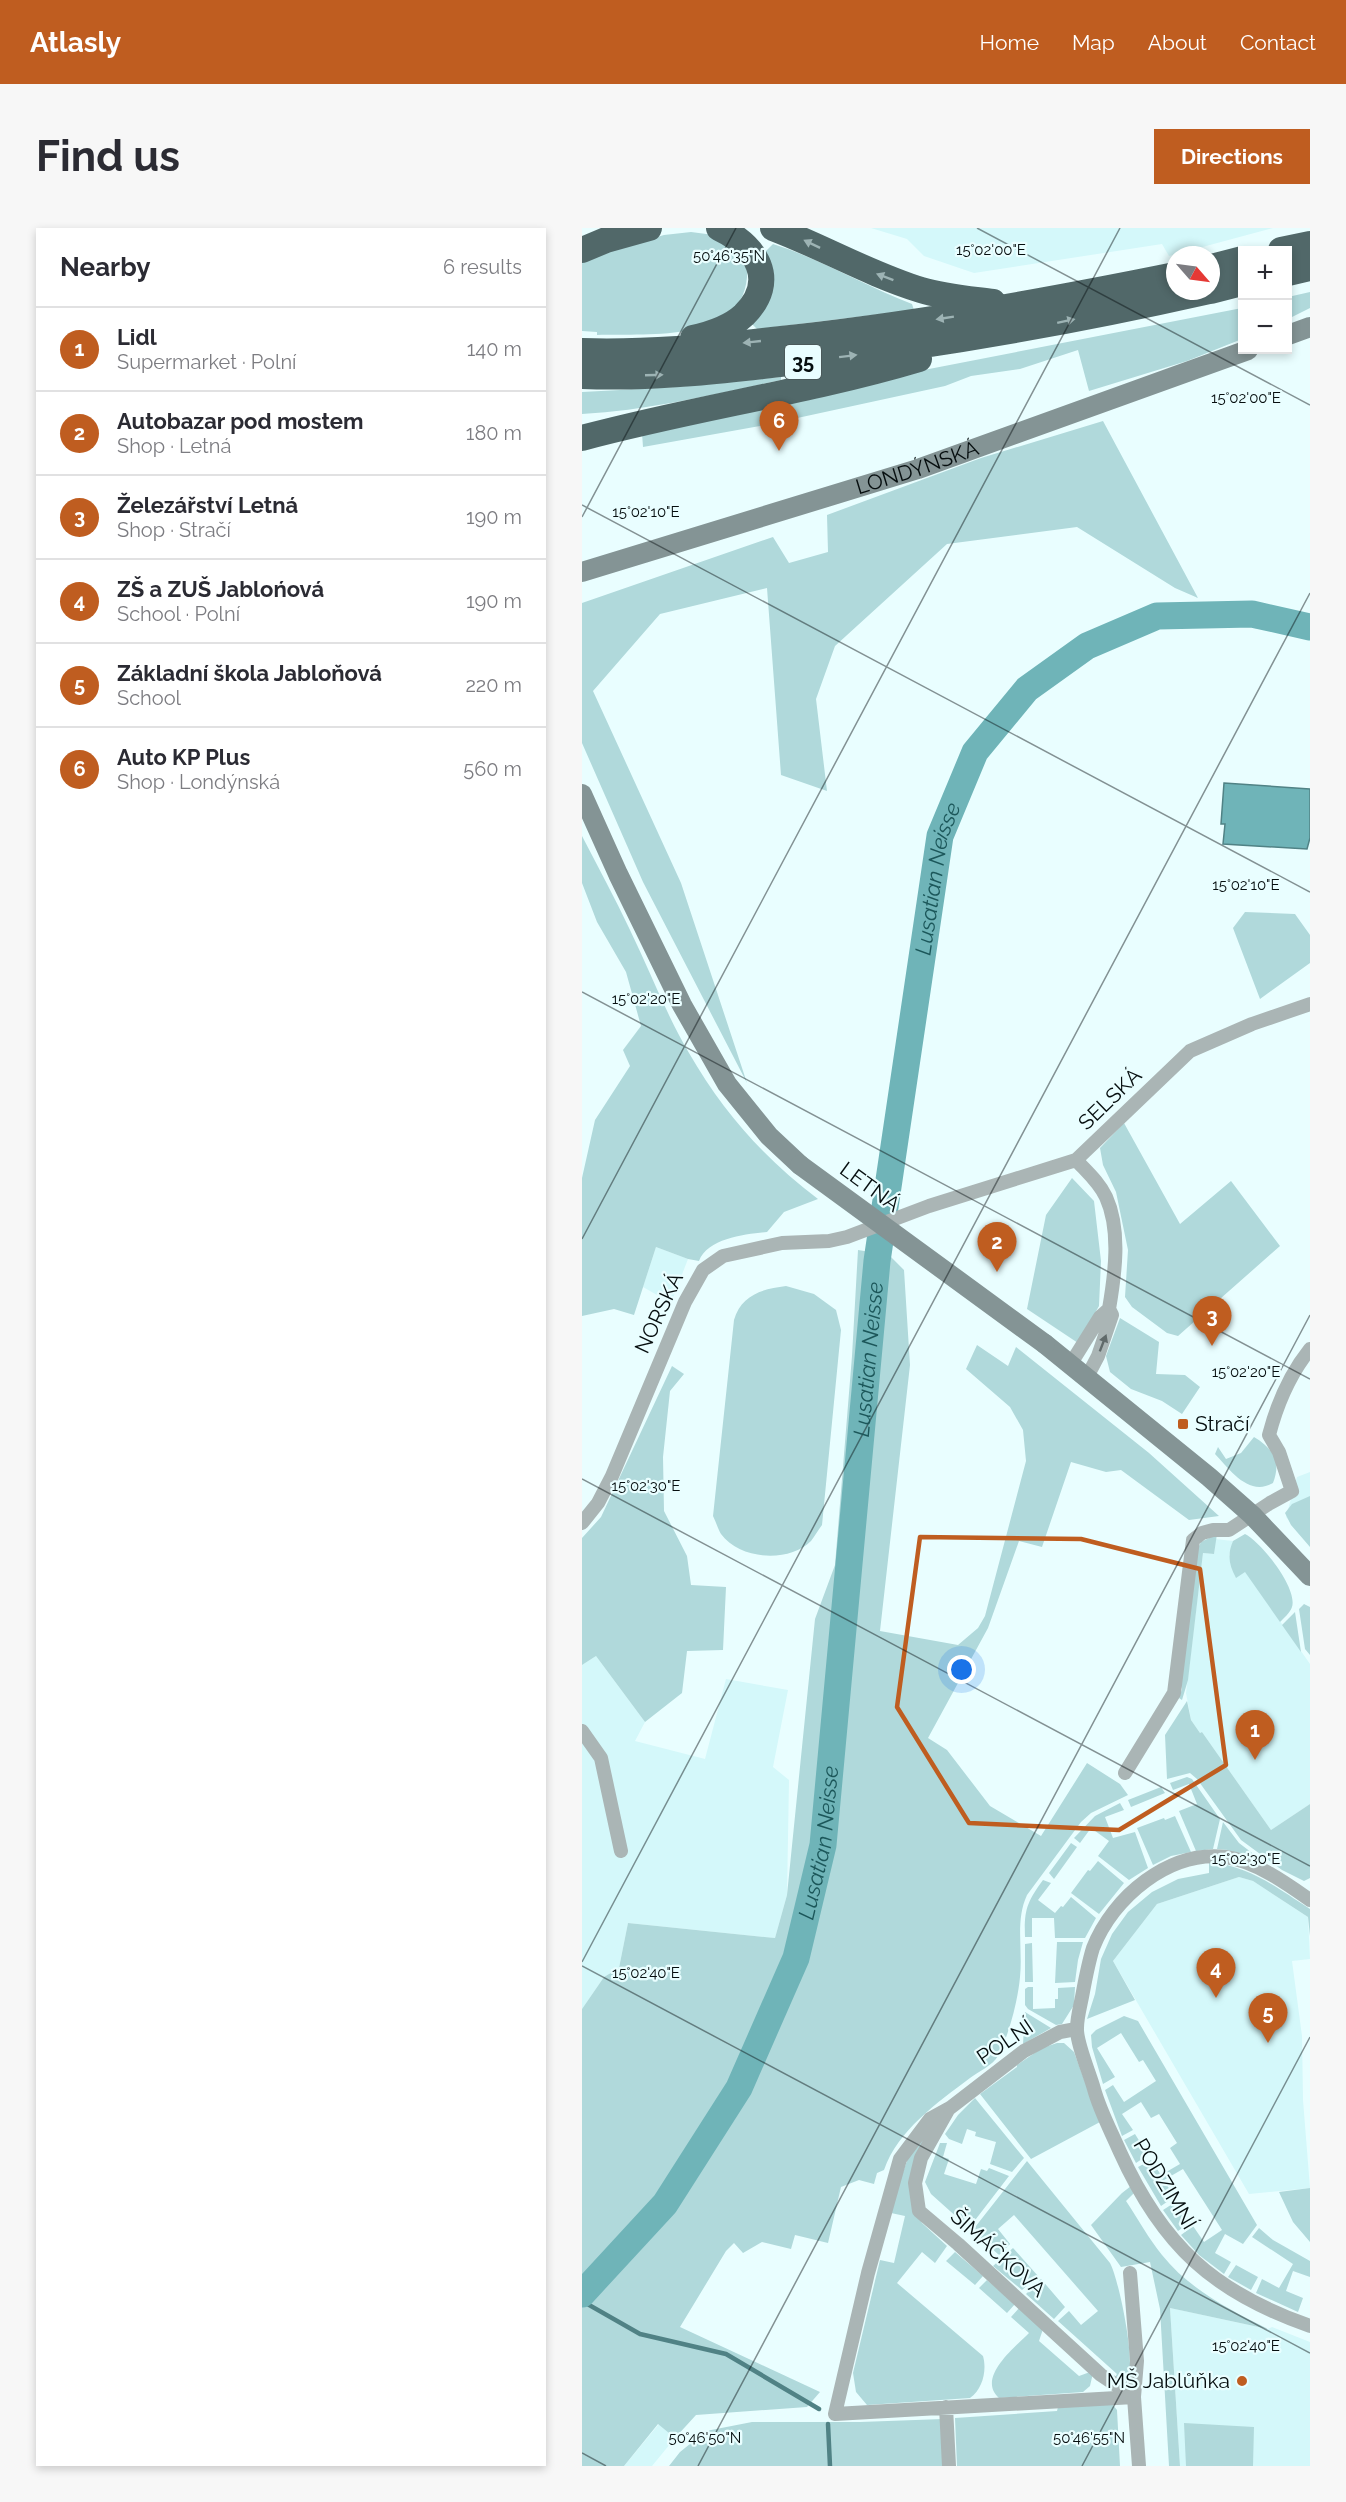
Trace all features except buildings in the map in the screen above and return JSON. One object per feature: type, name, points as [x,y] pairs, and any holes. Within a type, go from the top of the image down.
[{"type":"highway","points":[[582,250],[594,241],[650,228]]},
{"type":"highway","name":"35","points":[[654,350],[725,328],[742,316],[753,304],[759,291],[761,278],[756,258],[743,242],[719,228]]},
{"type":"highway","name":"35","points":[[773,228],[806,240],[859,267],[923,291],[1023,306]]},
{"type":"highway","points":[[1292,248],[1310,244]]},
{"type":"highway","points":[[1220,265],[1238,260]]},
{"type":"highway","points":[[1292,272],[1310,268]]},
{"type":"highway","name":"35","points":[[589,351],[696,348],[856,332],[1023,306],[1166,277]]},
{"type":"highway","name":"35","points":[[1220,289],[1238,285]]},
{"type":"highway","name":"35","points":[[589,377],[702,374],[863,354],[1008,333],[1167,300]]},
{"type":"highway","name":"35","points":[[582,438],[673,414],[878,371],[1008,333]]},
{"type":"highway","name":"35","points":[[582,422],[673,414]]},
{"type":"street","points":[[1292,333],[1310,327]]},
{"type":"street","name":"LONDÝNSKÁ","points":[[582,572],[918,469],[1238,354]]},
{"type":"street","name":"LETNÁ","points":[[582,794],[677,995],[727,1084],[769,1136],[800,1166],[1087,1377],[1252,1515],[1310,1576]]},
{"type":"street","name":"SELSKÁ","points":[[929,1206],[1076,1160],[1190,1051],[1252,1024],[1310,1004]]},
{"type":"street","points":[[1076,1160],[1093,1177],[1106,1196],[1113,1222],[1115,1262],[1109,1309],[1113,1315],[1087,1377]]},
{"type":"street","name":"NORSKÁ","points":[[582,1523],[598,1503],[612,1476],[685,1302],[703,1270],[723,1256],[782,1243],[829,1241],[847,1237],[929,1206]]},
{"type":"street","points":[[1070,1365],[1100,1317],[1109,1309]]},
{"type":"street","points":[[1125,1773],[1174,1693],[1193,1540],[1202,1533],[1229,1530],[1292,1491],[1279,1452],[1269,1435],[1279,1404],[1298,1365],[1310,1349]]},
{"type":"street","points":[[582,1731],[601,1758],[621,1851]]},
{"type":"street","points":[[1076,2030],[1083,1986],[1093,1949],[1108,1918],[1124,1900],[1155,1875],[1196,1858],[1228,1857],[1268,1874],[1310,1900]]},
{"type":"street","name":"POLNÍ","points":[[946,2407],[835,2414],[868,2273],[900,2159],[930,2119],[950,2108],[1024,2051],[1060,2032],[1076,2030]]},
{"type":"street","name":"PODZIMNÍ","points":[[1076,2030],[1099,2105],[1128,2171],[1162,2229],[1189,2259],[1216,2280],[1264,2308],[1310,2326]]},
{"type":"street","name":"ŠIMÁČKOVA","points":[[950,2108],[921,2158],[915,2183],[919,2211],[1101,2376],[1134,2397]]},
{"type":"street","points":[[1130,2273],[1137,2361],[1134,2397],[1139,2466]]},
{"type":"street","points":[[949,2466],[946,2407],[1134,2397]]},
{"type":"highlighted area","points":[[920,1537],[1081,1539],[1200,1569],[1226,1765],[1119,1830],[969,1823],[897,1707]]},
{"type":"shaded area","points":[[871,228],[1273,228],[1206,246],[1166,246],[1166,251],[1162,244],[974,273],[924,256],[907,239]]},
{"type":"shaded area","points":[[691,232],[714,235],[747,264],[745,290],[734,309],[717,322],[695,329],[670,333],[597,335],[597,332],[582,331],[582,259],[664,235]]},
{"type":"shaded area","points":[[773,244],[808,257],[912,304],[914,310],[757,329],[752,324],[765,252]]},
{"type":"shaded area","points":[[1310,292],[1310,308],[1292,317],[1292,296]]},
{"type":"shaded area","points":[[1238,309],[1238,341],[1187,361],[1089,391],[1078,350],[1020,369],[971,376],[945,386],[765,425],[643,447],[642,433],[929,369]]},
{"type":"shaded area","points":[[781,377],[781,380],[682,401],[582,414],[582,392],[677,387]]},
{"type":"shaded area","points":[[1103,421],[1198,598],[1175,588],[1077,527],[947,544],[835,646],[816,699],[827,791],[781,775],[767,588],[660,614],[593,691],[681,883],[747,1083],[643,882],[582,743],[582,603],[773,537],[789,563],[828,552],[827,515],[981,458]]},
{"type":"shaded area","points":[[1224,783],[1310,789],[1310,838],[1307,849],[1223,844],[1225,824],[1221,824]]},
{"type":"shaded area","points":[[582,836],[624,918],[673,1023],[702,1075],[746,1133],[780,1167],[818,1199],[784,1212],[767,1232],[719,1242],[710,1247],[699,1261],[656,1247],[634,1315],[614,1309],[582,1316],[582,1178],[595,1120],[630,1066],[623,1050],[641,1026],[626,972],[597,922],[582,883]]},
{"type":"shaded area","points":[[1245,912],[1295,914],[1310,935],[1310,963],[1260,999],[1233,928]]},
{"type":"shaded area","points":[[1124,1123],[1180,1224],[1231,1181],[1280,1246],[1178,1336],[1167,1333],[1132,1307],[1125,1297],[1128,1250],[1116,1192],[1103,1165],[1100,1148]]},
{"type":"shaded area","points":[[1072,1178],[1094,1201],[1101,1261],[1099,1306],[1078,1343],[1027,1309],[1046,1215]]},
{"type":"shaded area","points":[[656,1247],[688,1259],[671,1303],[643,1287]]},
{"type":"shaded area","points":[[858,1250],[889,1255],[904,1270],[910,1365],[880,1631],[958,1645],[978,1628],[985,1616],[1026,1461],[1023,1430],[1010,1407],[966,1369],[977,1345],[1008,1366],[1016,1347],[1149,1453],[1219,1516],[1189,1520],[1121,1470],[1106,1472],[1071,1462],[1042,1547],[1019,1541],[988,1628],[928,1738],[947,1750],[990,1806],[1041,1836],[1087,1763],[1120,1784],[1128,1795],[1091,1813],[1081,1822],[1027,1895],[1021,1915],[1021,1967],[1017,1996],[1006,2038],[996,2059],[920,2118],[899,2142],[884,2170],[877,2173],[874,2184],[859,2180],[841,2187],[828,2243],[795,2235],[791,2249],[762,2242],[743,2253],[734,2243],[726,2251],[680,2327],[820,2392],[807,2407],[696,2415],[675,2438],[658,2424],[624,2466],[582,2466],[582,2009],[604,1977],[619,1968],[628,1923],[775,1938],[787,1895],[815,1619],[835,1565]]},
{"type":"shaded area","points":[[786,1286],[814,1294],[836,1310],[841,1330],[822,1525],[811,1541],[802,1548],[790,1553],[765,1556],[740,1549],[729,1543],[721,1534],[713,1516],[734,1320],[737,1311],[747,1299],[761,1291]]},
{"type":"shaded area","points":[[1120,1318],[1159,1342],[1156,1374],[1185,1375],[1200,1387],[1182,1414],[1162,1401],[1131,1389],[1110,1372],[1106,1356]]},
{"type":"shaded area","points":[[672,1366],[684,1374],[670,1391],[663,1457],[664,1511],[687,1556],[691,1585],[726,1587],[723,1650],[687,1651],[682,1693],[645,1722],[596,1656],[582,1665],[582,1538],[601,1517]]},
{"type":"shaded area","points":[[1254,1437],[1270,1450],[1276,1461],[1276,1475],[1273,1483],[1256,1487],[1241,1480],[1215,1454],[1218,1447],[1226,1459],[1241,1453]]},
{"type":"shaded area","points":[[1310,1472],[1310,1546],[1286,1517],[1297,1477]]},
{"type":"shaded area","points":[[1310,1496],[1310,1547],[1291,1525],[1285,1513],[1292,1504]]},
{"type":"shaded area","points":[[1217,1534],[1214,1554],[1203,1553],[1188,1680],[1182,1700],[1179,1698],[1182,1689],[1180,1681],[1197,1550],[1201,1542]]},
{"type":"shaded area","points":[[1245,1534],[1260,1546],[1277,1566],[1289,1589],[1292,1607],[1280,1622],[1245,1572],[1236,1578],[1232,1569],[1229,1555],[1231,1546],[1233,1541]]},
{"type":"shaded area","points":[[1215,1539],[1233,1541],[1229,1555],[1236,1577],[1245,1571],[1310,1664],[1310,1804],[1271,1830],[1202,1732],[1200,1733],[1191,1720],[1186,1693],[1203,1553],[1214,1554]]},
{"type":"shaded area","points":[[1304,1604],[1310,1607],[1310,1655],[1305,1649],[1299,1609]]},
{"type":"shaded area","points":[[1295,1612],[1301,1652],[1282,1625]]},
{"type":"shaded area","points":[[596,1656],[645,1722],[635,1741],[705,1759],[726,1679],[788,1690],[773,1767],[789,1780],[787,1895],[775,1938],[628,1923],[619,1968],[604,1977],[582,2009],[582,1665]]},
{"type":"shaded area","points":[[1187,1701],[1191,1720],[1200,1733],[1202,1732],[1271,1830],[1310,1804],[1310,1878],[1304,1881],[1282,1870],[1241,1840],[1197,1779],[1190,1773],[1167,1779],[1165,1735]]},
{"type":"shaded area","points":[[1187,1777],[1192,1779],[1220,1819],[1213,1849],[1196,1851],[1179,1811],[1197,1804],[1189,1784],[1173,1790],[1170,1783]]},
{"type":"shaded area","points":[[1161,1787],[1165,1793],[1131,1807],[1128,1800]]},
{"type":"shaded area","points":[[1120,1803],[1124,1810],[1105,1817],[1113,1838],[1135,1832],[1148,1868],[1129,1880],[1098,1856],[1109,1841],[1091,1828],[1080,1843],[1074,1838],[1095,1816]]},
{"type":"shaded area","points":[[1175,1816],[1191,1852],[1171,1856],[1153,1865],[1137,1828]]},
{"type":"shaded area","points":[[1223,1822],[1239,1843],[1264,1862],[1264,1865],[1228,1850],[1217,1849]]},
{"type":"shaded area","points":[[1071,1843],[1077,1847],[1054,1879],[1049,1873]]},
{"type":"shaded area","points":[[1098,1861],[1124,1883],[1099,1914],[1071,1893],[1088,1870],[1090,1871]]},
{"type":"shaded area","points":[[1209,1861],[1251,1873],[1310,1909],[1310,1936],[1308,1917],[1253,1881],[1239,1877],[1157,1904],[1113,1961],[1135,2000],[1087,2019],[1095,1994],[1101,1959],[1112,1934],[1128,1912],[1152,1892],[1178,1879],[1209,1873]]},
{"type":"shaded area","points":[[1239,1877],[1253,1881],[1308,1917],[1310,1959],[1292,1961],[1302,2036],[1303,2100],[1310,2188],[1249,2194],[1113,1961],[1157,1904]]},
{"type":"shaded area","points":[[1043,1880],[1051,1883],[1038,1900],[1055,1913],[1071,1897],[1096,1918],[1085,1938],[1055,1938],[1054,1918],[1032,1918],[1032,1937],[1025,1937],[1028,1907],[1033,1894]]},
{"type":"shaded area","points":[[1057,1942],[1083,1942],[1075,1982],[1055,1983]]},
{"type":"shaded area","points":[[1032,1943],[1033,1982],[1025,1982],[1025,1944]]},
{"type":"shaded area","points":[[1033,1987],[1033,2009],[1055,2008],[1058,1988],[1075,1987],[1074,2005],[1062,2024],[1056,2025],[1028,2009],[1025,2005],[1025,1989]]},
{"type":"shaded area","points":[[1025,2012],[1051,2028],[1023,2044]]},
{"type":"shaded area","points":[[1124,2016],[1138,2021],[1257,2225],[1243,2244],[1225,2234],[1215,2253],[1231,2262],[1224,2274],[1199,2255],[1181,2235],[1193,2226],[1204,2242],[1222,2230],[1183,2169],[1164,2180],[1174,2197],[1161,2206],[1138,2167],[1151,2160],[1161,2175],[1180,2164],[1170,2148],[1177,2143],[1159,2114],[1151,2118],[1141,2102],[1122,2114],[1133,2130],[1122,2136],[1105,2090],[1113,2085],[1124,2102],[1156,2081],[1143,2060],[1139,2062],[1121,2033],[1097,2048],[1115,2077],[1103,2084],[1092,2047],[1091,2035],[1096,2030]]},
{"type":"shaded area","points":[[1064,2043],[1074,2052],[1100,2122],[1031,2159],[980,2094],[1042,2048]]},
{"type":"shaded area","points":[[975,2098],[1024,2158],[1012,2172],[990,2164],[996,2142],[975,2136],[976,2132],[967,2129],[962,2144],[949,2139],[945,2134],[958,2115]]},
{"type":"shaded area","points":[[934,2123],[914,2207],[922,2223],[947,2246],[935,2263],[922,2252],[897,2283],[983,2356],[983,2379],[978,2390],[970,2398],[867,2405],[856,2392],[853,2373],[880,2260],[894,2263],[905,2216],[891,2213],[895,2195],[909,2155]]},
{"type":"shaded area","points":[[1135,2134],[1148,2155],[1136,2163],[1124,2140]]},
{"type":"shaded area","points":[[940,2143],[947,2143],[943,2157],[949,2159],[944,2174],[976,2184],[981,2169],[987,2171],[989,2168],[1009,2176],[969,2228],[931,2194],[925,2182]]},
{"type":"shaded area","points":[[1027,2161],[1110,2263],[1114,2272],[1128,2335],[1130,2364],[1129,2374],[1124,2381],[1120,2382],[1115,2377],[1117,2374],[1058,2321],[1069,2311],[1081,2325],[1098,2311],[1014,2215],[998,2229],[1010,2244],[999,2255],[972,2231]]},
{"type":"shaded area","points":[[1131,2186],[1135,2192],[1126,2201],[1162,2255],[1173,2267],[1211,2298],[1268,2329],[1170,2308],[1180,2466],[1169,2466],[1160,2309],[1150,2262],[1121,2267],[1091,2225]]},
{"type":"shaded area","points":[[1310,2188],[1310,2242],[1293,2222],[1279,2192]]},
{"type":"shaded area","points":[[1177,2201],[1191,2222],[1178,2231],[1163,2210]]},
{"type":"shaded area","points":[[1259,2228],[1273,2240],[1310,2261],[1310,2277],[1293,2271],[1286,2291],[1303,2298],[1298,2312],[1256,2293],[1262,2279],[1279,2288],[1293,2264],[1252,2237]]},
{"type":"shaded area","points":[[1013,2248],[1038,2276],[1022,2290],[993,2266]]},
{"type":"shaded area","points":[[955,2252],[983,2276],[975,2285],[946,2261]]},
{"type":"shaded area","points":[[1236,2265],[1258,2277],[1251,2290],[1228,2277]]},
{"type":"shaded area","points":[[1041,2279],[1065,2307],[1054,2319],[1026,2294]]},
{"type":"shaded area","points":[[987,2280],[1015,2304],[1007,2313],[979,2288]]},
{"type":"shaded area","points":[[1019,2308],[1043,2329],[1039,2341],[1079,2376],[1093,2373],[1090,2386],[1083,2392],[999,2398],[993,2390],[992,2381],[995,2372],[1007,2354],[1029,2333],[1011,2317]]},
{"type":"shaded area","name":"MŠ Jablůňka","points":[[1170,2308],[1268,2329],[1272,2327],[1310,2342],[1310,2466],[1180,2466]]},
{"type":"shaded area","points":[[1112,2404],[1117,2410],[1120,2466],[957,2466],[955,2418],[1057,2411],[1058,2407]]},
{"type":"shaded area","points":[[943,2419],[944,2466],[669,2466],[680,2452],[706,2431],[752,2422]]},
{"type":"shaded area","points":[[1184,2423],[1254,2427],[1253,2466],[1186,2466]]},
{"type":"shaded area","points":[[659,2424],[675,2438],[652,2466],[624,2466]]},
{"type":"waterway","name":"Lusatian Neisse","points":[[582,2294],[665,2204],[739,2088],[796,1958],[823,1845],[877,1261],[940,836],[975,752],[1027,689],[1087,646],[1157,616],[1252,614],[1310,627]]},
{"type":"waterway","points":[[582,2301],[640,2334],[726,2354],[819,2409]]},
{"type":"waterway","points":[[828,2424],[830,2466]]},
{"type":"place","name":"Auto KP Plus","points":[[779,451]]},
{"type":"place","name":"Autobazar pod mostem","points":[[997,1272]]},
{"type":"place","name":"Železářství Letná","points":[[1212,1346]]},
{"type":"place","name":"Stračí","points":[[1183,1424]]},
{"type":"place","name":"Lidl","points":[[1255,1760]]},
{"type":"place","name":"ZŠ a ZUŠ Jablońová","points":[[1216,1998]]},
{"type":"place","name":"Základní škola Jabloňová","points":[[1268,2043]]},
{"type":"place","name":"MŠ Jablůňka","points":[[1242,2381]]}]
